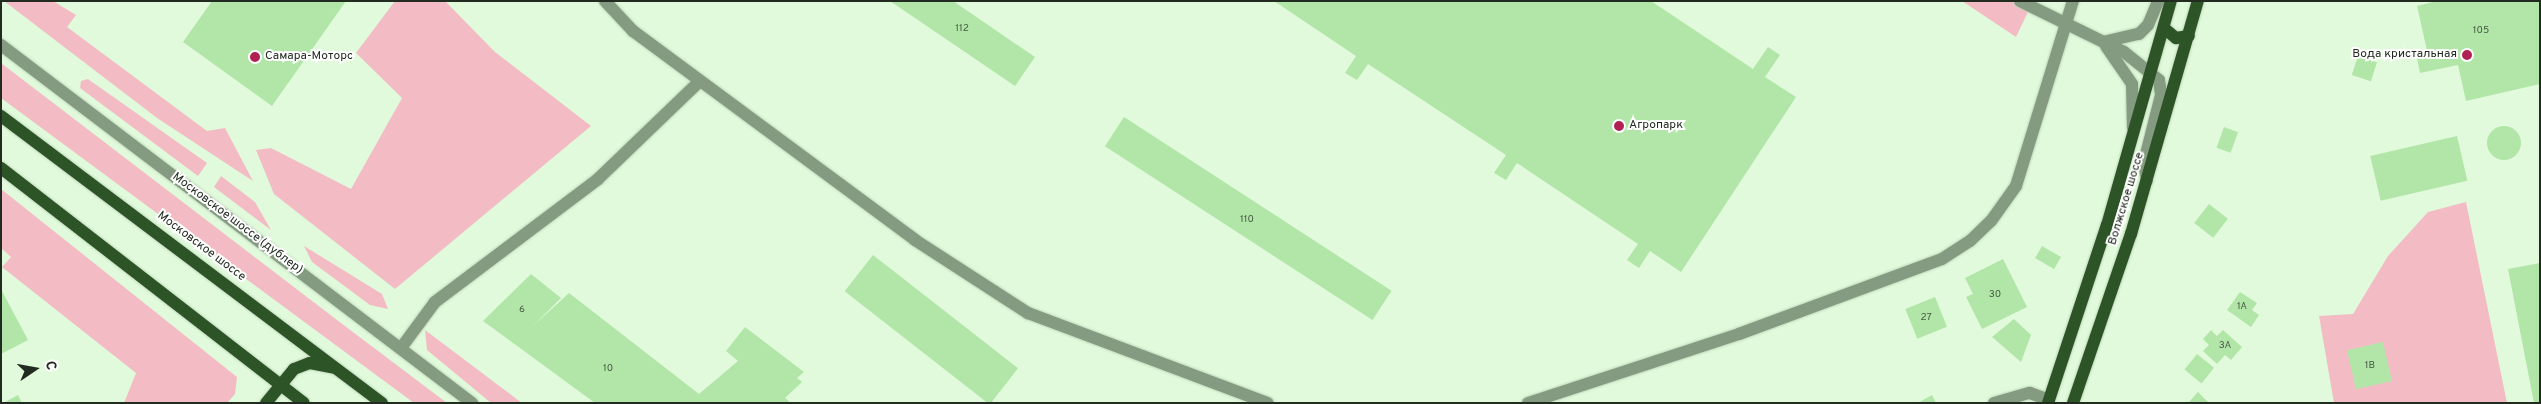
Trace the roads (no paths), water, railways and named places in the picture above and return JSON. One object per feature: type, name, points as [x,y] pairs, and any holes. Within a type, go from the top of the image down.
[{"type":"main road","name":"Волжское шоссе","points":[[2049,402],[2133,137],[2153,71],[2171,1]]},
{"type":"main road","name":"Волжское шоссе","points":[[2073,403],[2147,181],[2198,1]]},
{"type":"main road","points":[[2164,28],[2171,36],[2189,36]]},
{"type":"main road","name":"Московское шоссе","points":[[1,116],[382,403]]},
{"type":"main road","points":[[1,168],[304,403]]},
{"type":"main road","points":[[266,403],[294,369],[310,363],[338,369]]},
{"type":"street","points":[[605,1],[633,31],[915,240],[1028,313],[1268,403]]},
{"type":"street","points":[[2020,1],[2103,42],[2153,71],[2161,88],[2148,138],[2147,181]]},
{"type":"street","points":[[1528,403],[1748,331],[1942,259],[1970,241],[1991,221],[2016,186],[2074,1]]},
{"type":"street","points":[[2103,42],[2139,34],[2148,25],[2158,1]]},
{"type":"street","points":[[2103,42],[2132,84],[2133,137]]},
{"type":"street","name":"Московское шоссе (дублер)","points":[[1,45],[472,403]]},
{"type":"street","points":[[401,348],[435,302],[598,179],[700,81]]},
{"type":"street","points":[[1994,403],[2030,393],[2049,402]]},
{"type":"place","name":"Вода кристальная","points":[[2467,55]]},
{"type":"place","name":"Самара-Моторс","points":[[255,57]]},
{"type":"place","name":"Агропарк","points":[[1619,126]]}]
